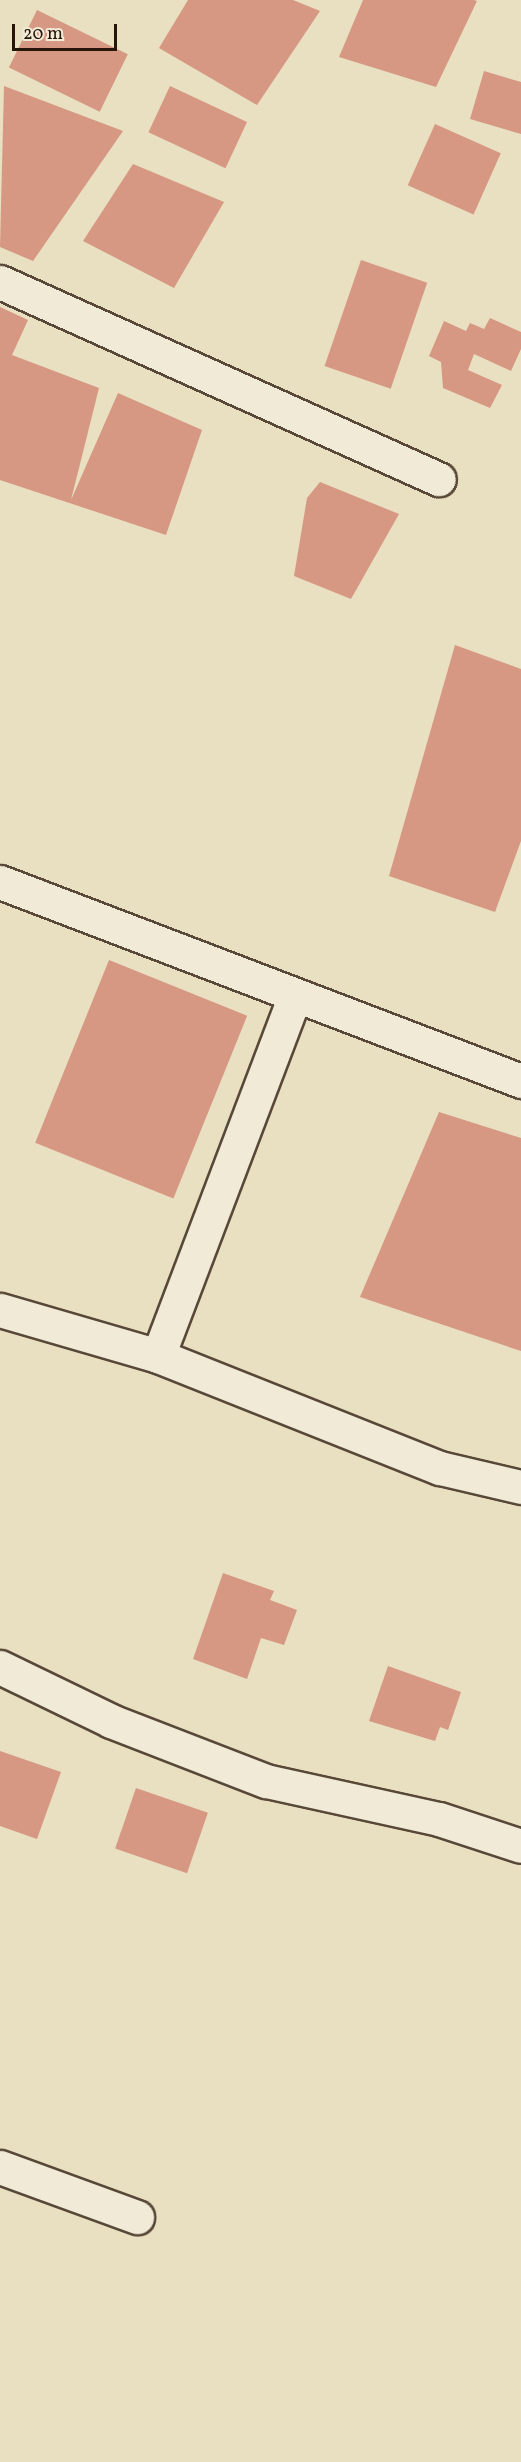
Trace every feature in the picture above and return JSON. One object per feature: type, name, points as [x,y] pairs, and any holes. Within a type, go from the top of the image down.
[{"type":"street","points":[[0,282],[439,479]]},
{"type":"street","points":[[0,882],[294,998],[521,1081]]},
{"type":"street","points":[[158,1356],[294,998]]},
{"type":"street","points":[[0,1310],[158,1356],[440,1468],[521,1487]]},
{"type":"street","points":[[0,1667],[111,1721],[266,1781],[420,1814],[521,1846]]},
{"type":"street","points":[[0,2167],[136,2217]]},
{"type":"building","points":[[188,0],[293,0],[320,11],[257,105],[159,48]]},
{"type":"building","points":[[363,0],[477,1],[436,87],[339,57]]},
{"type":"building","points":[[37,10],[128,54],[100,112],[9,68]]},
{"type":"building","points":[[484,71],[521,82],[521,134],[470,119]]},
{"type":"building","points":[[4,86],[123,131],[33,261],[0,247]]},
{"type":"building","points":[[170,86],[247,122],[225,168],[148,132]]},
{"type":"building","points":[[435,124],[501,153],[474,214],[408,185]]},
{"type":"building","points":[[133,164],[224,202],[174,288],[83,241]]},
{"type":"building","points":[[361,260],[427,283],[391,389],[325,366]]},
{"type":"building","points":[[0,307],[28,320],[12,355],[99,388],[71,500],[118,393],[202,430],[166,535],[0,480]]},
{"type":"building","points":[[490,318],[521,332],[521,349],[511,371],[474,354],[468,370],[502,385],[490,408],[443,388],[441,362],[429,356],[444,321],[466,331],[470,323],[484,329]]},
{"type":"building","points":[[320,482],[399,514],[351,599],[294,576],[307,498]]},
{"type":"building","points":[[455,645],[521,669],[521,841],[495,912],[389,876]]},
{"type":"building","points":[[109,960],[247,1016],[173,1198],[35,1143]]},
{"type":"building","points":[[439,1112],[521,1138],[521,1351],[360,1297]]},
{"type":"building","points":[[223,1573],[274,1591],[270,1600],[297,1610],[284,1645],[261,1638],[247,1679],[193,1659]]},
{"type":"building","points":[[388,1666],[461,1692],[448,1730],[440,1727],[435,1741],[369,1721]]},
{"type":"building","points":[[0,1751],[61,1772],[37,1839],[0,1826]]},
{"type":"building","points":[[136,1788],[208,1813],[187,1873],[115,1849]]}]
